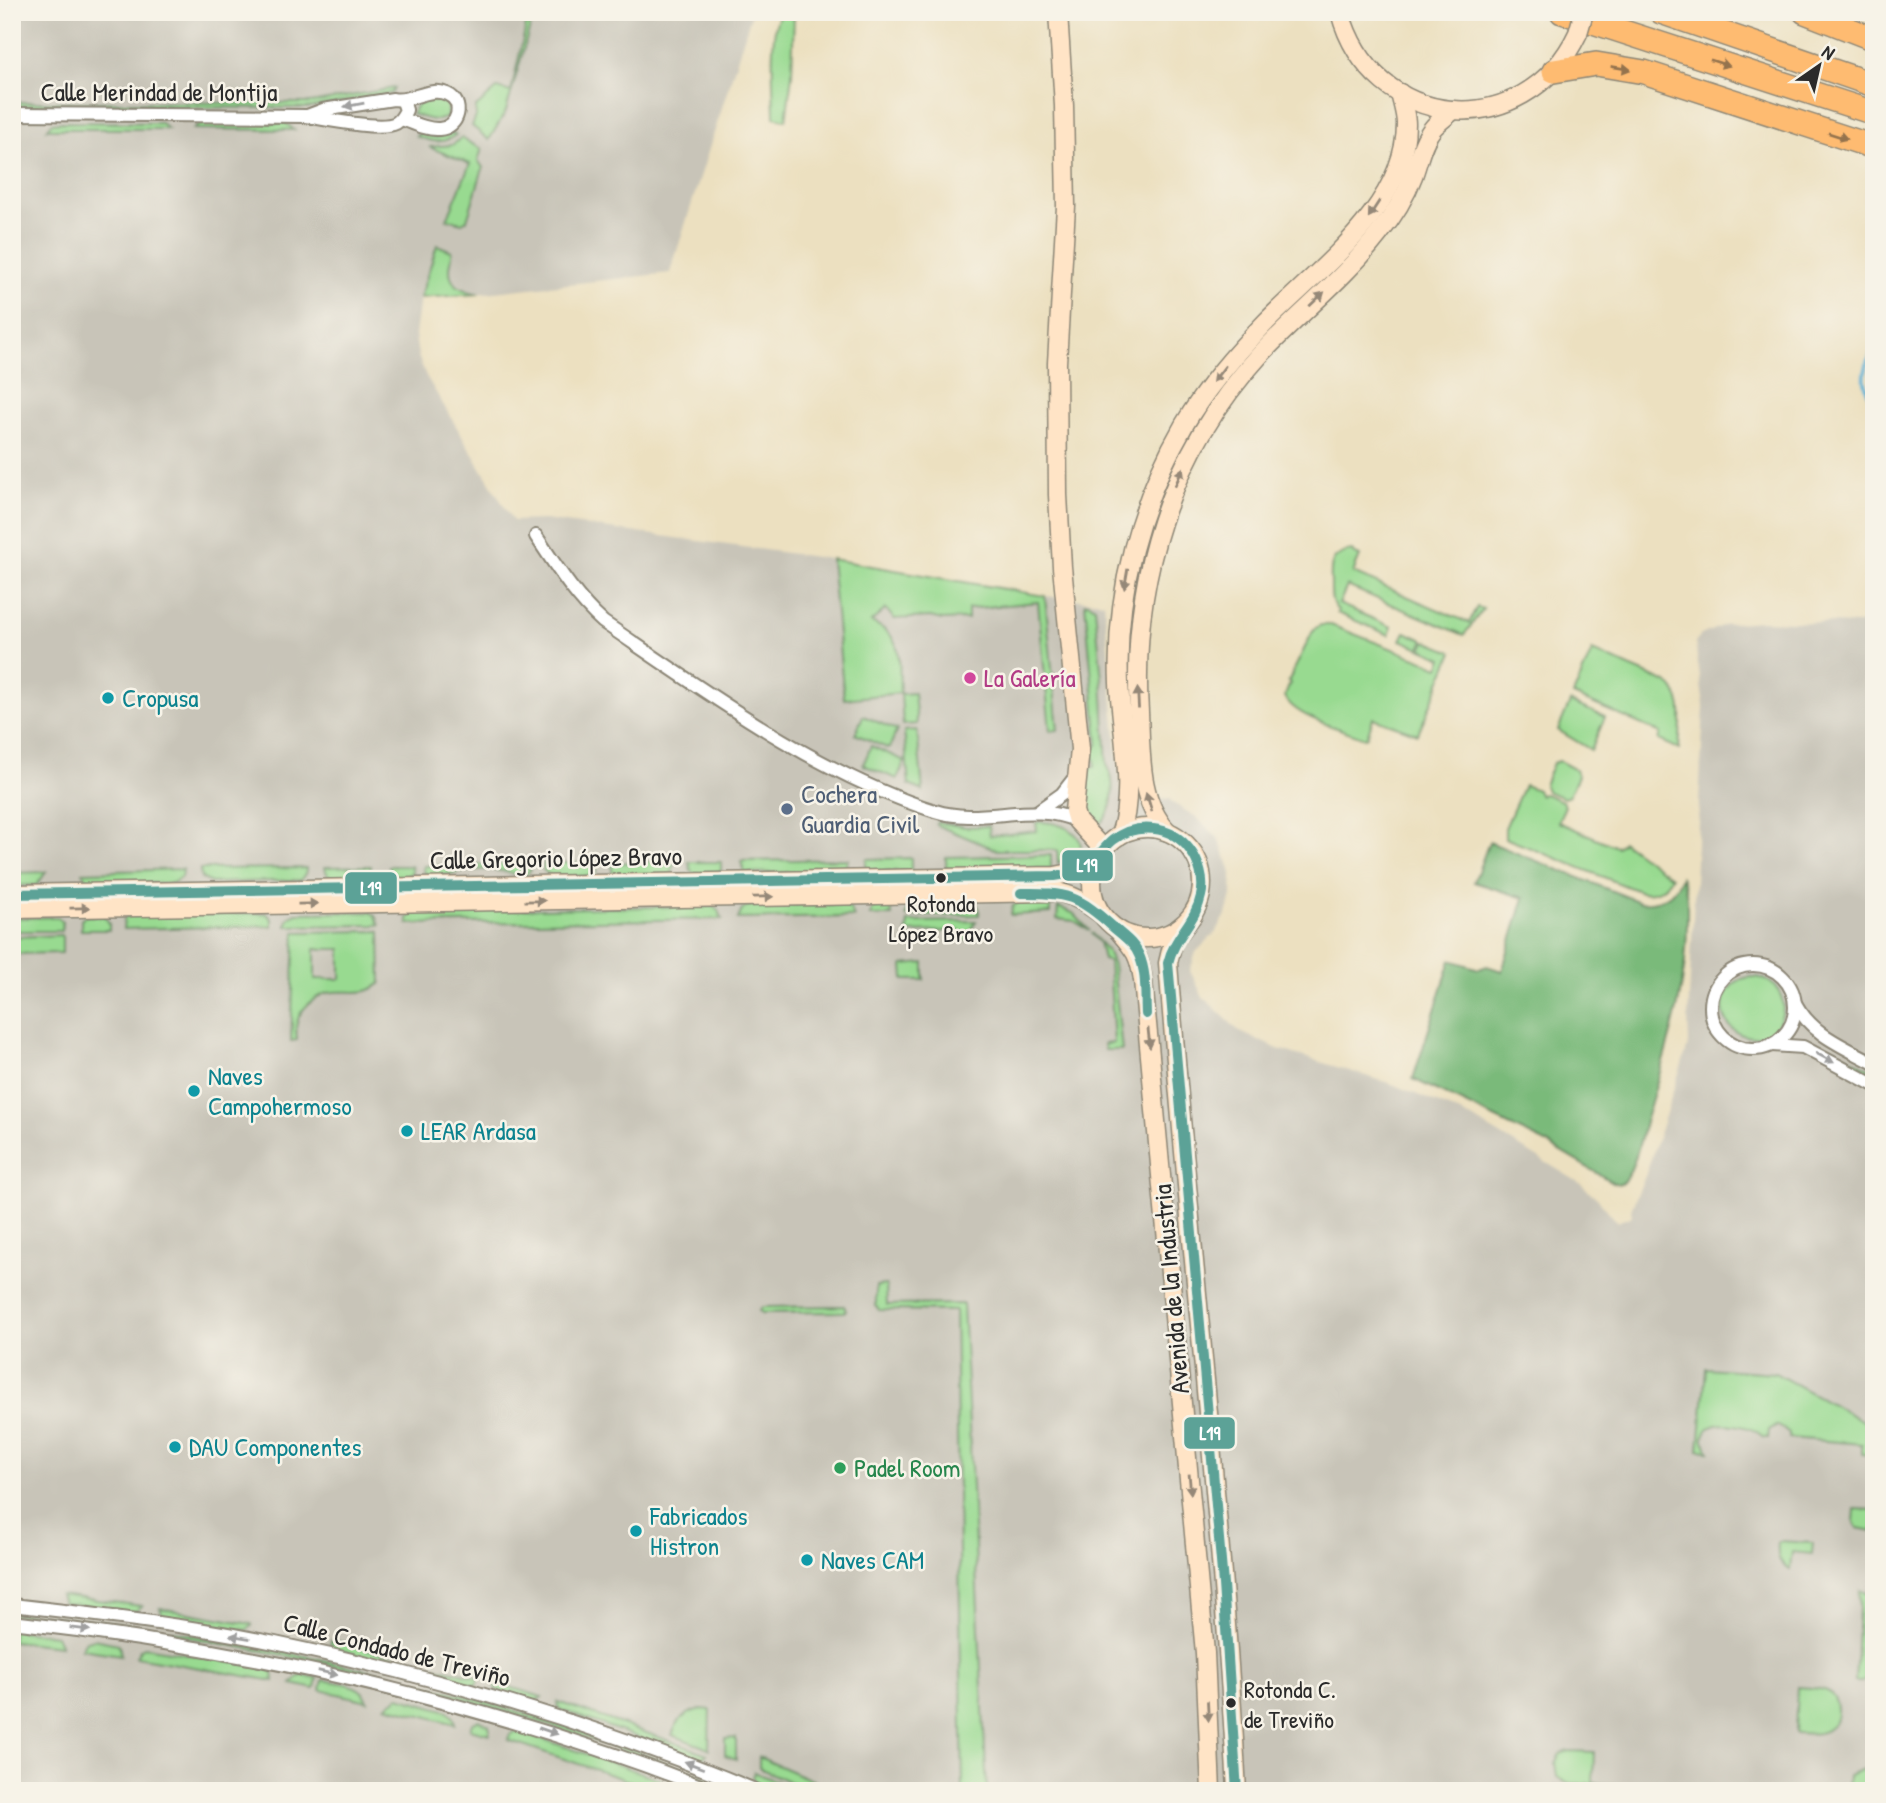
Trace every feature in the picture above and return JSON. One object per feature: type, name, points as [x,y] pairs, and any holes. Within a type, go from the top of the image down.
[{"type":"highway","points":[[1562,12],[1874,113]]},
{"type":"highway","points":[[1661,12],[1874,85]]},
{"type":"highway","points":[[1805,12],[1874,38]]},
{"type":"highway","points":[[1554,71],[1596,64],[1644,72],[1874,148]]},
{"type":"main road","points":[[1058,12],[1066,194],[1057,363],[1058,509],[1080,750],[1074,803],[1077,821],[1100,854]]},
{"type":"main road","points":[[1340,12],[1354,50],[1368,69],[1400,93],[1429,106],[1453,110],[1496,106],[1534,88],[1554,71],[1572,46],[1584,12]]},
{"type":"main road","points":[[1120,835],[1126,818],[1126,783],[1119,681],[1119,637],[1128,570],[1143,512],[1166,459],[1203,394],[1244,344],[1353,236],[1385,192],[1404,147],[1406,122],[1400,93]]},
{"type":"main road","points":[[1168,832],[1141,828],[1120,835],[1100,854],[1092,884],[1093,894],[1101,914],[1117,929],[1137,937],[1158,937],[1177,930],[1193,915],[1201,898],[1202,879],[1198,862],[1187,844],[1168,832],[1156,820],[1147,798],[1137,686],[1139,631],[1150,558],[1165,509],[1191,451],[1227,395],[1259,357],[1334,284],[1377,237],[1402,201],[1434,127],[1453,110]]},
{"type":"main road","name":"Calle Gregorio López Bravo","points":[[12,894],[1055,876],[1075,872],[1100,854]]},
{"type":"main road","name":"Calle Gregorio López Bravo","points":[[12,909],[1054,892],[1072,896],[1101,914]]},
{"type":"main road","name":"Avenida de la Industria","points":[[1193,915],[1173,942],[1168,963],[1216,1484],[1237,1791]]},
{"type":"main road","name":"Avenida de la Industria","points":[[1117,929],[1139,955],[1143,980],[1205,1653],[1212,1791]]},
{"type":"street","name":"Calle Merindad de Montija","points":[[12,114],[306,116],[379,126],[394,124],[402,119],[437,130],[454,123],[458,114],[454,99],[449,94],[440,92],[403,101],[393,99],[323,110],[306,116]]},
{"type":"street","points":[[402,119],[406,110],[403,101]]},
{"type":"street","points":[[536,536],[570,587],[585,606],[603,622],[794,746],[850,775],[937,812],[976,817],[1055,812],[1077,821]]},
{"type":"street","points":[[1038,811],[1062,794],[1078,773]]},
{"type":"street","points":[[1874,1063],[1815,1029],[1804,1019],[1791,989],[1784,978],[1773,970],[1761,965],[1735,968],[1715,986],[1710,1010],[1718,1033],[1737,1047],[1803,1047],[1874,1085]]},
{"type":"street","points":[[1772,1045],[1788,1031],[1794,1017],[1795,1002]]},
{"type":"street","name":"Calle Condado de Treviño","points":[[12,1605],[140,1620],[260,1640],[410,1674],[612,1734],[757,1791]]},
{"type":"street","name":"Calle Condado de Treviño","points":[[12,1622],[111,1633],[207,1649],[287,1663],[388,1687],[535,1727],[713,1791]]},
{"type":"shaded area","points":[[12,12],[752,12],[670,273],[420,298],[415,335],[418,356],[426,376],[513,521],[544,520],[831,559],[1045,596],[1104,602],[1121,794],[1170,799],[1196,817],[1218,838],[1232,873],[1232,896],[1227,913],[1217,931],[1196,952],[1190,971],[1203,997],[1240,1032],[1278,1049],[1392,1084],[1472,1118],[1580,1183],[1617,1222],[1632,1216],[1631,1209],[1646,1174],[1689,1043],[1688,1017],[1704,706],[1695,642],[1701,635],[1726,624],[1760,621],[1858,624],[1874,620],[1874,1791],[12,1791]]},
{"type":"green space","points":[[529,12],[532,20],[506,111],[489,140],[472,126],[476,116],[475,108],[498,88],[511,92]]},
{"type":"green space","points":[[781,12],[794,12],[792,75],[786,120],[774,117],[773,47],[774,33]]},
{"type":"green space","points":[[394,88],[392,93],[308,108],[12,106],[12,102],[311,103]]},
{"type":"green space","points":[[429,101],[447,104],[447,117],[434,120],[412,114],[417,104]]},
{"type":"green space","points":[[52,123],[161,123],[168,129],[47,129]]},
{"type":"green space","points":[[200,123],[286,123],[294,130],[194,129]]},
{"type":"green space","points":[[420,132],[436,137],[453,133],[456,135],[436,141],[416,136]]},
{"type":"green space","points":[[461,138],[482,149],[478,160],[483,168],[467,220],[462,223],[447,219],[470,164],[429,147],[452,145]]},
{"type":"green space","points":[[437,245],[452,251],[450,275],[455,284],[479,294],[420,298]]},
{"type":"green space","points":[[1353,551],[1360,556],[1353,573],[1469,623],[1477,607],[1483,609],[1464,635],[1347,586],[1339,604],[1392,627],[1389,635],[1337,613],[1331,598],[1331,566],[1340,554]]},
{"type":"green space","points":[[831,559],[1045,596],[1058,730],[1050,731],[1038,602],[968,609],[968,619],[894,619],[886,609],[871,622],[890,635],[895,643],[900,693],[844,699]]},
{"type":"green space","points":[[1085,603],[1095,607],[1107,765],[1113,788],[1111,806],[1104,820],[1098,824],[1089,821],[1085,804],[1089,767],[1095,767],[1095,760],[1090,760],[1089,746],[1098,745]]},
{"type":"green space","points":[[1321,625],[1331,625],[1439,667],[1443,658],[1422,649],[1426,641],[1453,652],[1418,734],[1373,718],[1365,738],[1308,716],[1290,704],[1285,696],[1290,683],[1288,682],[1314,629]]},
{"type":"green space","points":[[1405,632],[1424,640],[1420,648],[1401,640]]},
{"type":"green space","points":[[1592,651],[1667,683],[1674,689],[1681,713],[1679,749],[1659,740],[1661,733],[1573,695]]},
{"type":"green space","points":[[914,693],[917,724],[903,725],[901,694]]},
{"type":"green space","points":[[1570,702],[1605,717],[1591,750],[1558,730]]},
{"type":"green space","points":[[863,716],[897,730],[889,749],[855,734]]},
{"type":"green space","points":[[917,730],[923,791],[909,785],[904,731]]},
{"type":"green space","points":[[871,746],[905,761],[897,779],[863,765]]},
{"type":"green space","points":[[1559,761],[1576,770],[1578,776],[1569,796],[1564,798],[1546,791],[1544,785],[1553,763]]},
{"type":"green space","points":[[1524,785],[1537,790],[1539,795],[1545,794],[1562,801],[1565,806],[1558,822],[1617,847],[1623,842],[1671,877],[1669,881],[1659,890],[1641,892],[1505,838],[1505,828]]},
{"type":"green space","points":[[937,822],[966,827],[989,826],[990,836],[1037,831],[1036,822],[1050,823],[1065,827],[1076,835],[1081,848],[1073,857],[1058,863],[1057,850],[997,850],[936,825]]},
{"type":"green space","points":[[1489,842],[1640,902],[1660,900],[1675,889],[1681,877],[1683,882],[1687,903],[1686,946],[1680,996],[1636,1154],[1630,1172],[1621,1184],[1614,1183],[1542,1141],[1413,1079],[1451,960],[1479,969],[1487,966],[1502,971],[1524,898],[1474,882]]},
{"type":"green space","points":[[1051,855],[1051,869],[946,870],[946,857]]},
{"type":"green space","points":[[911,858],[911,871],[872,871],[866,867],[866,859]]},
{"type":"green space","points":[[848,859],[844,872],[744,873],[741,861]]},
{"type":"green space","points":[[674,861],[672,875],[615,875],[612,872],[612,863]]},
{"type":"green space","points":[[689,862],[721,862],[721,870],[718,874],[695,874],[691,871]]},
{"type":"green space","points":[[544,863],[596,863],[596,872],[594,876],[551,877],[543,870]]},
{"type":"green space","points":[[530,864],[530,870],[525,877],[485,869],[458,872],[433,879],[423,871],[424,866]]},
{"type":"green space","points":[[371,866],[370,873],[362,880],[345,881],[330,877],[325,867]]},
{"type":"green space","points":[[389,866],[411,866],[412,872],[405,879],[395,879],[389,874]]},
{"type":"green space","points":[[306,868],[301,880],[211,883],[201,878],[200,869]]},
{"type":"green space","points":[[183,869],[181,877],[173,883],[89,884],[83,872]]},
{"type":"green space","points":[[46,872],[37,885],[12,886],[12,873]]},
{"type":"green space","points":[[1050,901],[1050,913],[1011,915],[1012,907],[1018,902]]},
{"type":"green space","points":[[931,902],[932,916],[906,916],[909,904]]},
{"type":"green space","points":[[947,902],[973,902],[979,908],[979,915],[935,916],[935,908],[947,907]]},
{"type":"green space","points":[[883,903],[891,909],[892,916],[870,916],[874,906]]},
{"type":"green space","points":[[841,904],[849,907],[854,917],[738,919],[742,910],[751,905]]},
{"type":"green space","points":[[712,906],[719,911],[722,919],[408,924],[408,918],[417,911]]},
{"type":"green space","points":[[1058,907],[1073,913],[1090,931],[1074,921],[1057,919]]},
{"type":"green space","points":[[371,912],[380,925],[287,926],[288,919],[296,913]]},
{"type":"green space","points":[[266,913],[272,919],[272,926],[123,929],[124,919],[129,915]]},
{"type":"green space","points":[[85,916],[104,916],[109,923],[109,930],[81,930],[81,920]]},
{"type":"green space","points":[[58,917],[62,922],[62,931],[12,931],[12,918]]},
{"type":"green space","points":[[976,921],[966,940],[960,940],[960,931],[907,932],[908,922]]},
{"type":"green space","points":[[380,931],[381,983],[369,990],[333,992],[316,998],[299,1017],[296,1025],[297,1040],[291,1041],[295,932]],"holes":[[[315,949],[341,949],[341,979],[315,979]]]},
{"type":"green space","points":[[1091,933],[1107,950],[1113,964],[1122,1050],[1105,1050],[1104,1044],[1114,1043],[1109,961],[1103,960],[1099,942]]},
{"type":"green space","points":[[62,935],[62,953],[12,954],[12,937]]},
{"type":"green space","points":[[924,963],[924,980],[904,980],[903,965]]},
{"type":"green space","points":[[1747,977],[1759,977],[1778,990],[1783,1007],[1781,1019],[1770,1032],[1759,1037],[1747,1037],[1728,1024],[1723,1013],[1723,1001],[1736,982]]},
{"type":"green space","points":[[1832,1048],[1874,1071],[1874,1077],[1830,1052]]},
{"type":"green space","points":[[886,1285],[887,1305],[963,1304],[987,1791],[963,1791],[955,1311],[879,1310],[876,1306],[876,1286]]},
{"type":"green space","points":[[844,1306],[844,1312],[759,1311],[762,1307]]},
{"type":"green space","points":[[1706,1368],[1775,1373],[1874,1427],[1874,1456],[1862,1454],[1862,1444],[1789,1438],[1789,1434],[1778,1425],[1769,1430],[1768,1438],[1745,1427],[1729,1424],[1714,1426],[1708,1429],[1703,1438],[1709,1451],[1699,1450]]},
{"type":"green space","points":[[1855,1509],[1874,1510],[1874,1531],[1857,1528],[1854,1522]]},
{"type":"green space","points":[[1778,1541],[1813,1543],[1812,1554],[1792,1552],[1790,1569],[1779,1558]]},
{"type":"green space","points":[[1860,1590],[1869,1594],[1873,1604],[1868,1677],[1862,1682],[1855,1682]]},
{"type":"green space","points":[[60,1595],[142,1606],[135,1612],[63,1603]]},
{"type":"green space","points":[[160,1608],[252,1626],[247,1630],[163,1617]]},
{"type":"green space","points":[[12,1612],[196,1635],[382,1674],[565,1726],[739,1791],[730,1791],[556,1728],[378,1677],[196,1639],[12,1615]]},
{"type":"green space","points":[[12,1630],[56,1635],[61,1646],[12,1641]]},
{"type":"green space","points":[[93,1639],[119,1644],[121,1655],[81,1649],[86,1641]]},
{"type":"green space","points":[[331,1640],[480,1678],[476,1685],[330,1648]]},
{"type":"green space","points":[[145,1647],[265,1667],[273,1672],[274,1681],[136,1657],[140,1649]]},
{"type":"green space","points":[[304,1675],[317,1678],[315,1689],[292,1684]]},
{"type":"green space","points":[[323,1680],[356,1687],[368,1701],[321,1690]]},
{"type":"green space","points":[[494,1682],[542,1697],[535,1702],[498,1691]]},
{"type":"green space","points":[[1797,1687],[1823,1690],[1834,1698],[1837,1715],[1828,1729],[1816,1733],[1795,1733]]},
{"type":"green space","points":[[399,1697],[448,1711],[455,1724],[386,1706]]},
{"type":"green space","points":[[558,1702],[707,1754],[698,1759],[561,1710],[557,1706]]},
{"type":"green space","points":[[702,1709],[710,1710],[709,1749],[672,1735],[683,1718]]},
{"type":"green space","points":[[479,1720],[489,1725],[489,1734],[470,1729],[472,1724]]},
{"type":"green space","points":[[519,1731],[660,1779],[666,1791],[658,1791],[508,1740],[512,1733]]},
{"type":"green space","points":[[736,1738],[736,1759],[725,1755],[725,1739]]},
{"type":"green space","points":[[1569,1751],[1594,1752],[1593,1783],[1693,1791],[1567,1783],[1557,1777],[1555,1763],[1560,1754]]},
{"type":"green space","points":[[759,1757],[837,1791],[811,1791],[759,1768]]},
{"type":"green space","points":[[1874,1765],[1874,1790],[1847,1788],[1848,1775]]},
{"type":"green space","points":[[754,1772],[798,1791],[767,1788],[756,1782],[752,1777]]},
{"type":"waterway","points":[[1874,346],[1865,377],[1874,408]]},
{"type":"transit line","name":"L19","points":[[12,894],[1055,876],[1065,875],[1086,866],[1113,840],[1132,830],[1153,829],[1174,835],[1190,850],[1202,878],[1202,890],[1195,913],[1175,945],[1168,963],[1223,1584],[1237,1791]]},
{"type":"transit line","name":"L19","points":[[1021,893],[1072,898],[1091,908],[1128,940],[1142,962],[1146,1014]]},
{"type":"place","name":"La Galería","points":[[970,678]]},
{"type":"place","name":"Cropusa","points":[[108,698]]},
{"type":"place","name":"Cochera Guardia Civil","points":[[787,809]]},
{"type":"place","name":"Rotonda López Bravo","points":[[941,878]]},
{"type":"place","name":"Naves Campohermoso","points":[[194,1091]]},
{"type":"place","name":"LEAR Ardasa","points":[[407,1131]]},
{"type":"place","name":"DAU Componentes","points":[[175,1447]]},
{"type":"place","name":"Padel Room","points":[[840,1468]]},
{"type":"place","name":"Fabricados Histron","points":[[636,1531]]},
{"type":"place","name":"Naves CAM","points":[[807,1560]]},
{"type":"place","name":"Rotonda C. de Treviño","points":[[1231,1703]]}]
